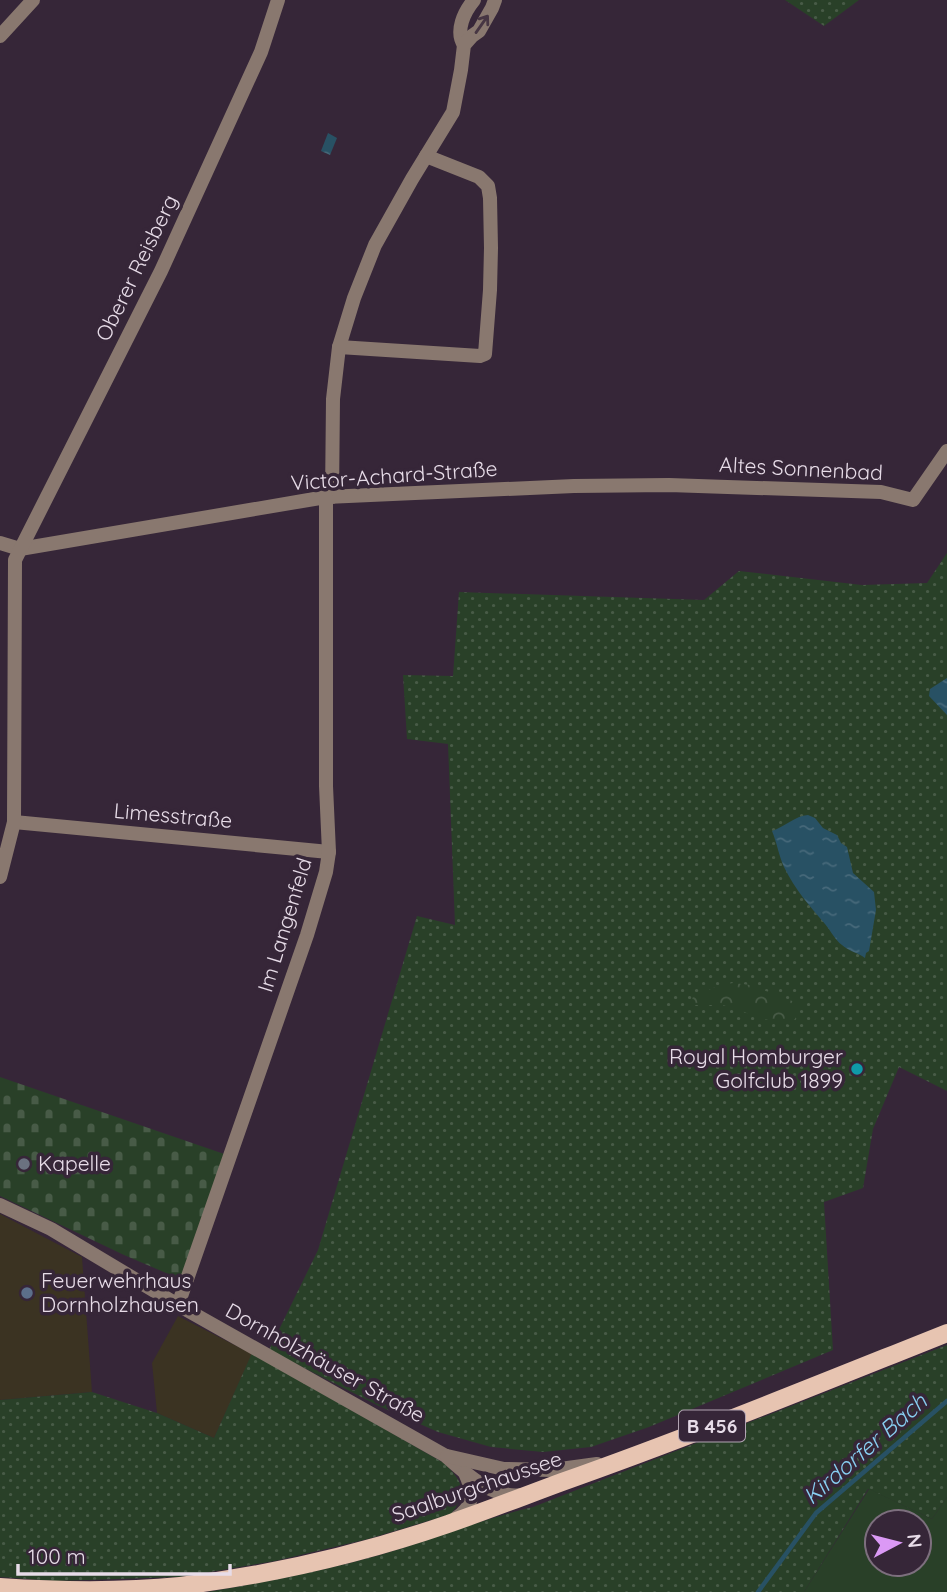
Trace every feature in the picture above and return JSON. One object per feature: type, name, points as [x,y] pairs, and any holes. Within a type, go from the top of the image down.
[{"type":"main road","name":"Saalburgchaussee","points":[[0,1587],[50,1591],[114,1591],[178,1587],[326,1560],[446,1524],[621,1461],[947,1333]]},
{"type":"street","points":[[0,36],[33,0]]},
{"type":"street","name":"Oberer Reisberg","points":[[0,877],[3,851],[14,822],[15,560],[161,271],[261,52],[278,0]]},
{"type":"street","name":"Im Langenfeld","points":[[178,1305],[307,936],[326,872],[329,852],[326,775],[329,497],[339,347],[375,244],[453,112],[464,45],[459,36],[466,12],[474,0]]},
{"type":"street","points":[[464,45],[479,31],[495,0]]},
{"type":"street","points":[[339,347],[480,356],[485,354],[491,269],[491,198],[488,186],[479,177],[426,156]]},
{"type":"street","name":"Altes Sonnenbad","points":[[669,485],[881,492],[913,499],[947,451]]},
{"type":"street","name":"Victor-Achard-Straße","points":[[0,543],[20,549],[329,497],[574,485],[669,485]]},
{"type":"street","name":"Limesstraße","points":[[14,822],[329,852]]},
{"type":"street","name":"Dornholzhäuser Straße","points":[[0,1205],[51,1229],[178,1305],[446,1455],[472,1478],[501,1494],[528,1494]]},
{"type":"street","name":"Dornholzhäuser Straße","points":[[446,1455],[504,1469],[552,1470],[621,1461]]},
{"type":"street","points":[[446,1524],[467,1510],[471,1500],[471,1486],[464,1472]]},
{"type":"shaded area","points":[[0,1214],[82,1257],[92,1392],[0,1400]]},
{"type":"shaded area","points":[[178,1316],[252,1354],[214,1438],[157,1413],[152,1363]]},
{"type":"green space","points":[[785,0],[859,0],[824,26]]},
{"type":"green space","points":[[947,553],[947,1091],[899,1067],[873,1129],[863,1188],[824,1202],[833,1350],[649,1427],[591,1447],[543,1452],[491,1447],[438,1432],[379,1406],[269,1350],[318,1250],[417,916],[455,925],[448,744],[407,739],[403,675],[453,676],[459,592],[704,600],[739,571],[862,585],[927,583]]},
{"type":"green space","points":[[719,985],[750,985],[800,1004],[798,1014],[791,1025],[723,1005],[693,1005],[692,998]]},
{"type":"green space","points":[[0,1077],[233,1157],[187,1282],[0,1196]]},
{"type":"green space","points":[[947,1345],[947,1497],[933,1518],[933,1508],[909,1508],[868,1489],[804,1592],[207,1592],[359,1561],[533,1507]]},
{"type":"green space","points":[[252,1353],[444,1463],[461,1487],[460,1499],[451,1514],[368,1539],[275,1561],[180,1577],[55,1581],[0,1577],[0,1400],[92,1392],[157,1413],[214,1438]]},
{"type":"green space","points":[[869,1489],[909,1508],[863,1508],[863,1578],[933,1578],[933,1518],[947,1497],[947,1592],[804,1592]]},
{"type":"water","points":[[328,133],[337,138],[330,155],[321,151]]},
{"type":"water","points":[[947,678],[947,715],[929,696],[930,689]]},
{"type":"water","points":[[808,815],[815,818],[823,828],[837,835],[847,847],[853,873],[874,892],[876,910],[869,951],[865,958],[837,941],[798,890],[782,863],[772,831]]},
{"type":"waterway","name":"Kirdorfer Bach","points":[[758,1592],[816,1513],[947,1401]]},
{"type":"place","name":"Royal Homburger Golfclub 1899","points":[[857,1069]]},
{"type":"place","name":"Kapelle","points":[[24,1164]]},
{"type":"place","name":"Feuerwehrhaus Dornholzhausen","points":[[27,1293]]}]
